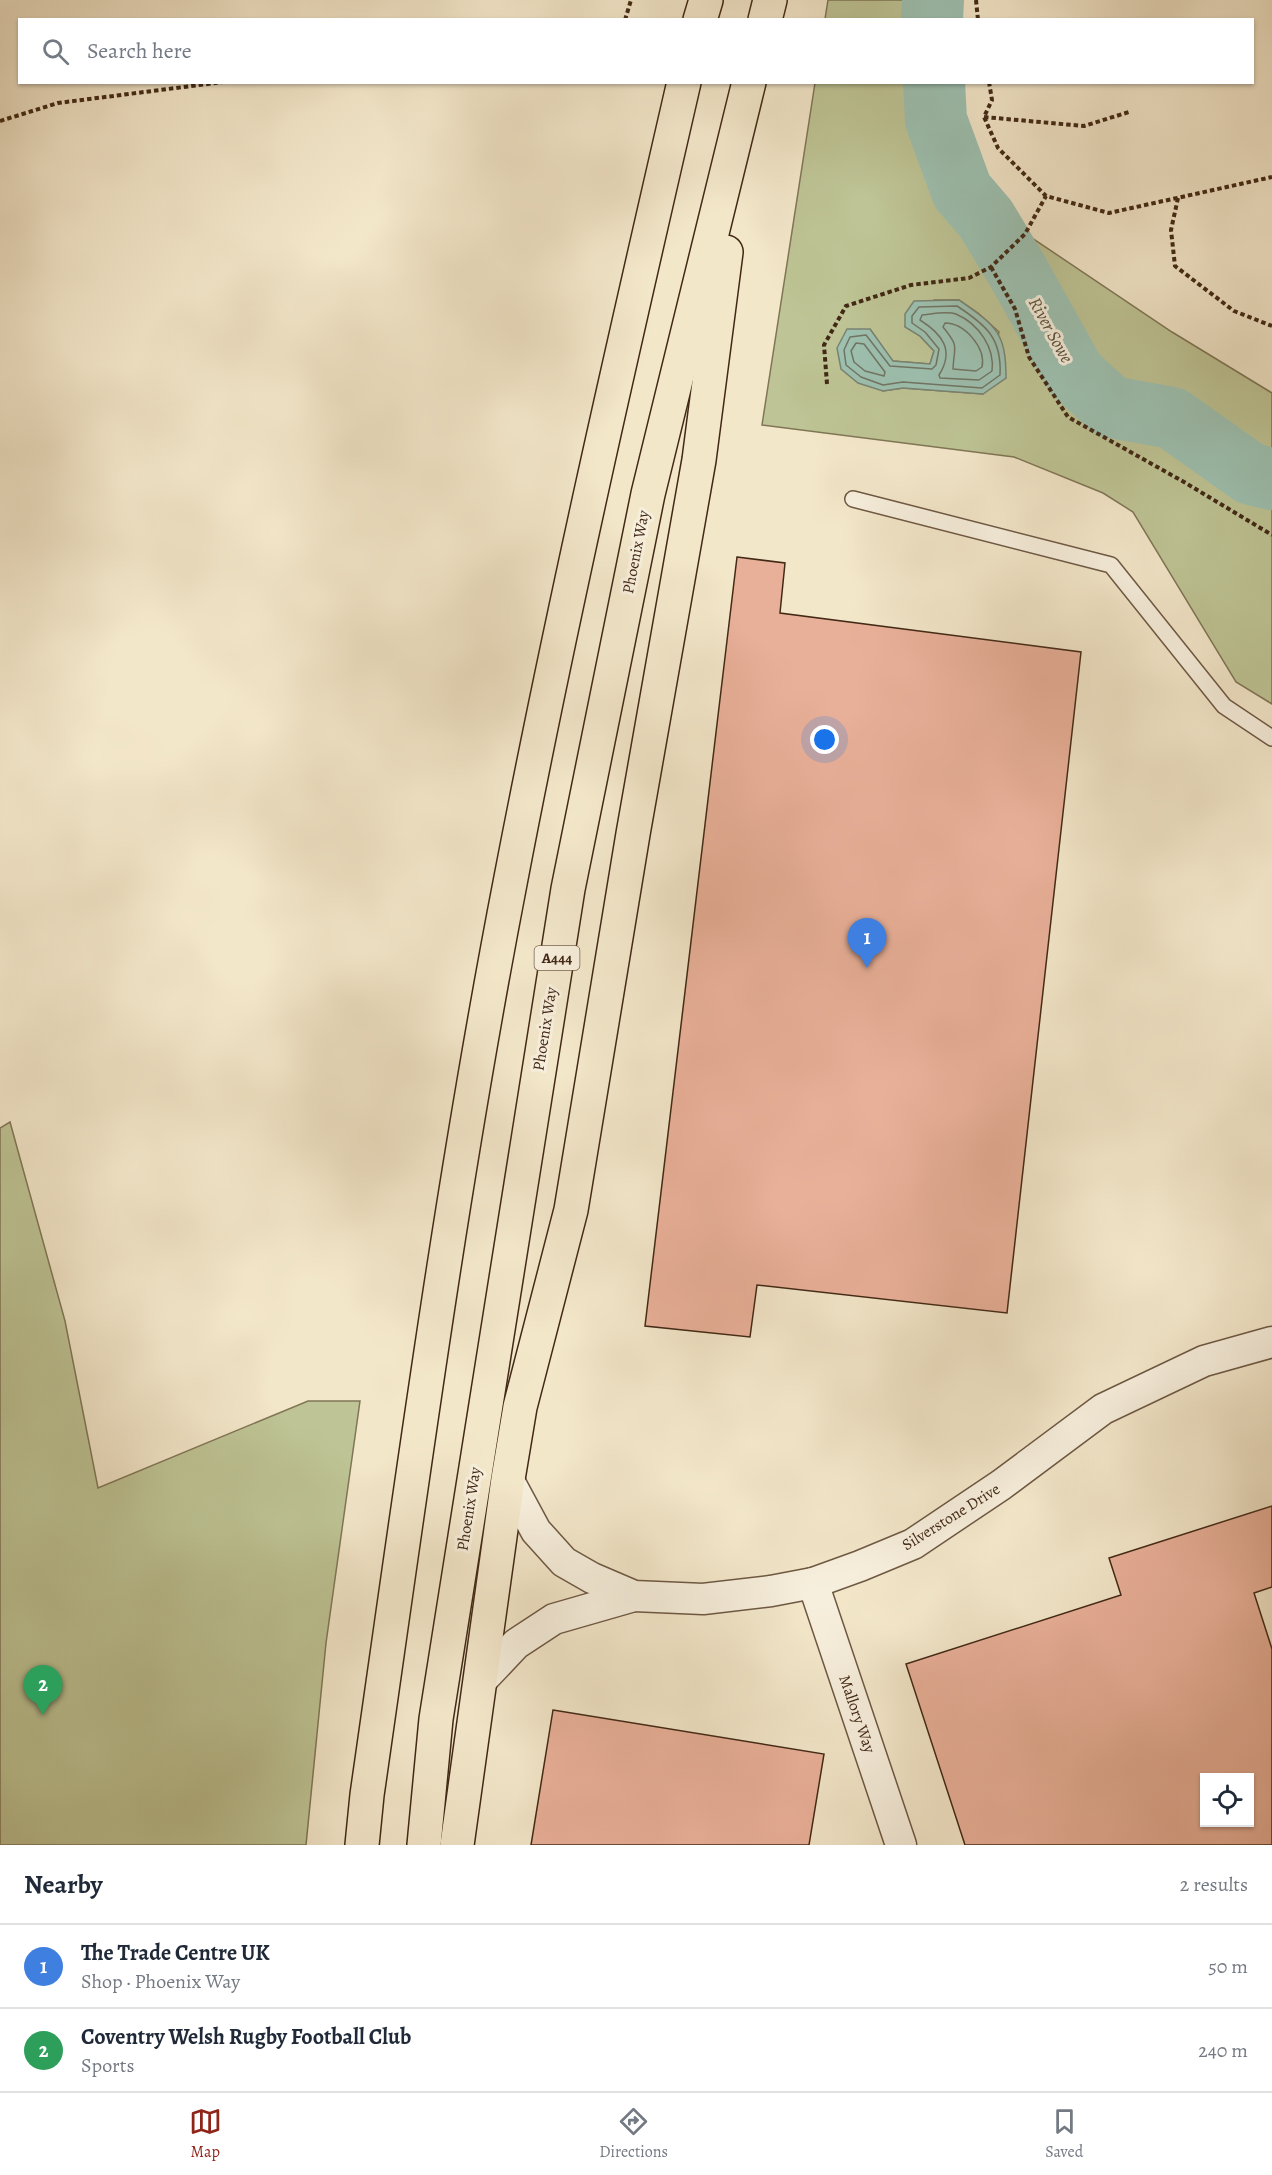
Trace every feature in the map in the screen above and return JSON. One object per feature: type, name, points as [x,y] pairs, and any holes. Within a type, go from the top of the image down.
[{"type":"highway","points":[[701,18],[706,0]]},
{"type":"highway","points":[[766,18],[770,0]]},
{"type":"highway","points":[[362,1845],[367,1795],[443,1265],[511,879],[596,469],[684,84]]},
{"type":"highway","points":[[457,1845],[520,1407],[571,1209],[633,834],[699,460],[747,89]]},
{"type":"highway","name":"Phoenix Way","points":[[424,1845],[436,1719],[568,889],[648,494],[747,89]]},
{"type":"street","name":"Silverstone Drive","points":[[508,1479],[536,1531],[564,1562],[592,1578],[634,1596],[703,1599],[771,1591],[813,1582],[913,1544],[1001,1485],[1103,1409],[1204,1361],[1272,1342]]},
{"type":"street","name":"Mallory Way","points":[[813,1582],[901,1845]]},
{"type":"street","points":[[480,1682],[516,1644],[554,1619],[634,1596]]},
{"type":"lane","points":[[853,499],[1111,566],[1224,706],[1272,738]]},
{"type":"path","points":[[626,18],[631,0]]},
{"type":"path","points":[[976,0],[978,18]]},
{"type":"path","points":[[0,122],[58,103],[207,84]]},
{"type":"path","points":[[989,84],[992,100],[984,117],[998,148],[1047,196],[1109,213],[1272,177]]},
{"type":"path","points":[[984,117],[1084,126],[1129,112]]},
{"type":"path","points":[[827,384],[824,345],[846,306],[911,285],[969,278],[991,267],[1025,234],[1047,196]]},
{"type":"path","points":[[1178,198],[1171,230],[1175,266],[1234,311],[1272,326]]},
{"type":"path","points":[[991,267],[1015,309],[1029,357],[1068,417],[1184,482],[1272,535]]},
{"type":"shaded area","points":[[828,0],[933,0],[932,18],[825,18]]},
{"type":"shaded area","points":[[815,84],[934,84],[936,120],[962,191],[1172,332],[1272,393],[1272,704],[1236,682],[1133,512],[1103,493],[1014,457],[762,425]],"holes":[[[934,300],[959,300],[999,332],[983,394],[903,388],[883,391],[870,329],[892,361],[930,364],[934,351],[920,336],[905,326]]]},
{"type":"shaded area","points":[[10,1122],[65,1321],[98,1488],[308,1401],[360,1401],[326,1643],[306,1845],[0,1845],[0,1128]]},
{"type":"water","points":[[959,300],[990,324],[1001,340],[1004,350],[1006,378],[983,394],[903,388],[883,391],[858,383],[841,369],[837,348],[847,329],[870,329],[893,361],[930,364],[934,351],[920,336],[905,327],[905,314],[914,301]]},
{"type":"building","points":[[737,557],[785,563],[780,613],[1081,652],[1007,1313],[757,1285],[750,1337],[645,1326]]},
{"type":"building","points":[[1272,1506],[1272,1587],[1254,1593],[1272,1649],[1272,1845],[965,1845],[906,1664],[1121,1595],[1109,1558]]},
{"type":"building","points":[[553,1710],[824,1754],[809,1845],[531,1845]]},
{"type":"waterway","name":"River Sowe","points":[[932,18],[933,0]]},
{"type":"waterway","name":"River Sowe","points":[[934,84],[936,120],[962,191],[986,219],[1075,374],[1111,407],[1172,418],[1251,474],[1272,479]]},
{"type":"place","name":"The Trade Centre UK","points":[[867,968]]},
{"type":"place","name":"Coventry Welsh Rugby Football Club","points":[[43,1715]]}]
